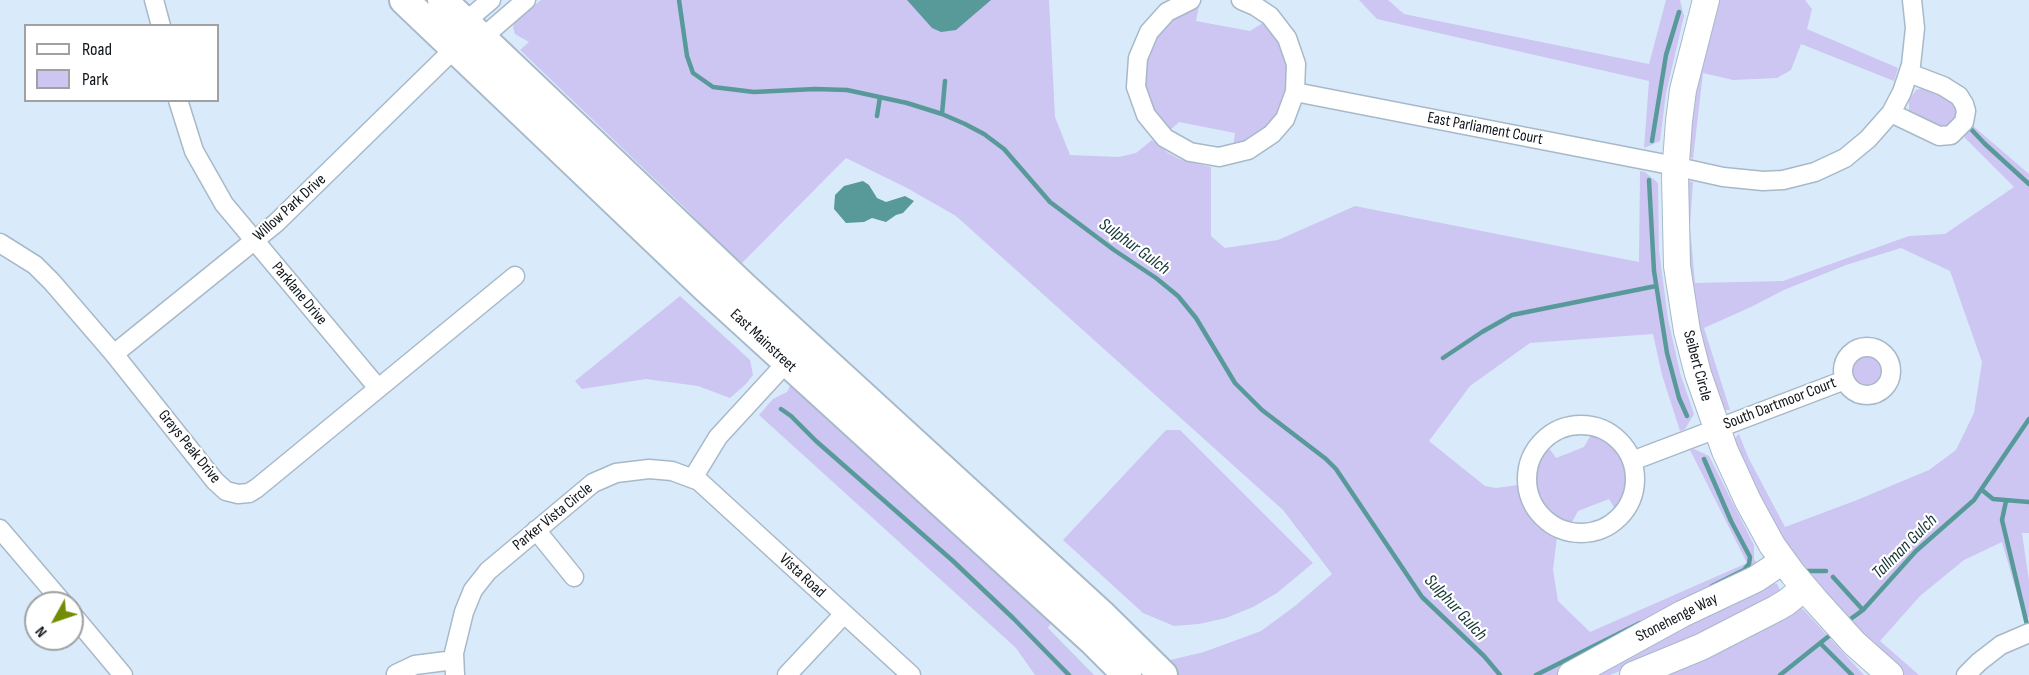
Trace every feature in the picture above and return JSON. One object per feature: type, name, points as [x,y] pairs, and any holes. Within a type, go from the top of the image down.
[{"type":"main road","name":"East Mainstreet","points":[[404,0],[786,363],[1094,642],[1127,675]]},
{"type":"main road","name":"East Mainstreet","points":[[442,0],[727,270],[1093,606],[1163,675]]},
{"type":"street","points":[[154,0],[160,24]]},
{"type":"street","name":"Willow Park Drive","points":[[114,354],[254,241],[314,187],[473,30],[491,0]]},
{"type":"street","name":"Willow Park Drive","points":[[473,30],[526,0]]},
{"type":"street","points":[[1191,0],[1175,7],[1154,25],[1144,40],[1138,58],[1136,78],[1142,106],[1151,124],[1165,138],[1181,149],[1200,155],[1219,157],[1239,154],[1257,146],[1272,134],[1285,119],[1295,92],[1296,64],[1287,38],[1270,16],[1241,0]]},
{"type":"street","name":"Seibert Circle","points":[[1706,0],[1683,90],[1675,166],[1675,239],[1683,312],[1698,374],[1716,429],[1748,501],[1783,561],[1854,643],[1890,675]]},
{"type":"street","name":"East Parliament Court","points":[[1295,92],[1737,179],[1772,182],[1815,172],[1845,158],[1868,139],[1891,113],[1909,73],[1914,38],[1912,0]]},
{"type":"street","points":[[1891,113],[1939,136],[1952,135],[1964,122],[1965,104],[1959,96],[1943,86],[1909,73]]},
{"type":"street","name":"Parklane Drive","points":[[179,102],[194,150],[224,204],[378,388]]},
{"type":"street","name":"Grays Peak Drive","points":[[0,243],[35,265],[52,282],[114,354],[215,481],[226,492],[238,494],[249,493],[257,488],[515,276]]},
{"type":"street","points":[[693,478],[718,437],[786,363]]},
{"type":"street","name":"South Dartmoor Court","points":[[1632,461],[1845,380]]},
{"type":"street","points":[[1590,426],[1608,432],[1623,445],[1632,461],[1635,479],[1632,498],[1616,520],[1600,530],[1582,533],[1564,530],[1547,521],[1535,507],[1531,498],[1527,480],[1530,461],[1546,438],[1562,428],[1590,426]]},
{"type":"street","name":"Parker Vista Circle","points":[[454,668],[461,621],[474,590],[495,563],[586,488],[616,473],[636,469],[672,471],[693,478]]},
{"type":"street","name":"Vista Road","points":[[693,478],[707,488],[911,675]]},
{"type":"street","points":[[0,529],[53,591]]},
{"type":"street","points":[[536,530],[574,578]]},
{"type":"street","name":"Stonehenge Way","points":[[1571,675],[1682,614],[1756,579],[1783,561]]},
{"type":"street","name":"Stonehenge Way","points":[[1633,675],[1701,647],[1787,603],[1810,594]]},
{"type":"street","points":[[787,675],[844,614]]},
{"type":"street","points":[[84,628],[123,675]]},
{"type":"street","points":[[1966,675],[2001,645],[2029,633]]},
{"type":"street","points":[[396,674],[415,664],[454,668]]},
{"type":"green space","points":[[541,0],[1049,0],[1055,117],[1070,155],[1119,157],[1136,153],[1152,140],[1181,160],[1211,167],[1211,236],[1225,248],[1278,240],[1355,206],[1639,262],[1640,171],[1645,172],[1658,183],[1659,250],[1668,319],[1680,373],[1694,414],[1685,429],[1680,431],[1662,375],[1653,334],[1530,343],[1470,386],[1429,441],[1485,486],[1496,488],[1518,485],[1522,502],[1531,517],[1546,532],[1557,537],[1553,570],[1558,601],[1590,632],[1747,563],[1690,450],[1694,449],[1709,456],[1754,545],[1754,559],[1759,565],[1558,675],[1174,675],[1162,662],[1204,652],[1261,631],[1332,574],[1283,510],[956,216],[907,188],[846,158],[739,266],[687,210],[520,50],[529,42],[515,34],[513,27],[515,21]]},
{"type":"green space","points":[[1359,0],[1388,0],[1404,14],[1649,64],[1666,0],[1680,0],[1684,16],[1666,93],[1660,141],[1644,148],[1649,81],[1377,19]]},
{"type":"green space","points":[[1715,0],[1805,0],[1812,9],[1807,29],[1898,68],[1894,81],[1801,44],[1791,70],[1777,78],[1733,80],[1703,73],[1693,159],[1687,153],[1688,113]]},
{"type":"green space","points":[[1195,4],[1199,6],[1196,21],[1250,31],[1266,21],[1275,30],[1291,65],[1284,107],[1265,135],[1233,147],[1235,133],[1179,122],[1167,133],[1144,97],[1144,54],[1166,21]]},
{"type":"green space","points":[[1930,88],[1949,96],[1960,114],[1944,131],[1909,112],[1909,100],[1916,90]]},
{"type":"green space","points":[[1972,125],[2029,174],[2029,533],[2022,533],[2029,581],[2029,617],[2024,618],[2002,542],[1964,560],[1920,596],[1880,641],[1919,675],[1904,675],[1886,661],[1817,590],[1766,514],[1734,439],[1739,434],[1748,457],[1785,527],[1929,470],[1956,450],[1974,413],[1982,362],[1950,271],[1901,248],[1846,265],[1784,290],[1704,328],[1730,410],[1726,410],[1718,404],[1689,293],[1683,185],[1688,181],[1693,182],[1690,226],[1695,283],[1783,281],[1909,236],[1945,234],[2014,187],[1964,137]]},
{"type":"green space","points":[[680,296],[750,360],[753,375],[746,384],[730,398],[698,386],[646,379],[582,389],[575,381]]},
{"type":"green space","points":[[1867,353],[1880,359],[1886,372],[1880,385],[1867,391],[1854,385],[1848,372],[1854,359]]},
{"type":"green space","points":[[794,385],[1025,595],[1051,623],[1048,628],[1094,675],[1035,675],[1016,648],[759,415],[773,399],[787,392],[790,386]]},
{"type":"green space","points":[[1166,430],[1180,430],[1313,563],[1277,593],[1253,607],[1226,618],[1199,624],[1174,626],[1143,613],[1063,540]]},
{"type":"green space","points":[[1592,433],[1606,437],[1621,452],[1630,473],[1627,495],[1620,509],[1616,511],[1609,499],[1578,511],[1570,526],[1567,526],[1549,515],[1537,499],[1534,489],[1534,469],[1542,454],[1549,448],[1556,458],[1584,447]]},
{"type":"green space","points":[[1766,582],[1777,584],[1781,592],[1655,657],[1610,675],[1589,675]]},
{"type":"green space","points":[[1801,607],[1864,675],[1653,675],[1764,622],[1769,627]]},
{"type":"shaded area","points":[[907,0],[991,0],[956,30],[941,32],[932,28]]},
{"type":"shaded area","points":[[863,181],[869,185],[877,198],[886,202],[905,196],[914,201],[903,213],[886,222],[872,218],[864,222],[846,223],[834,209],[835,195],[844,186]]},
{"type":"waterway","name":"Sulphur Gulch","points":[[679,0],[687,56],[693,73],[713,87],[754,92],[847,90],[907,103],[942,114],[984,134],[1004,149],[1050,202],[1178,296],[1196,318],[1235,383],[1262,410],[1336,469],[1422,597],[1484,656],[1500,675]]},
{"type":"waterway","points":[[1652,141],[1666,55],[1679,12]]},
{"type":"waterway","points":[[942,114],[945,81]]},
{"type":"waterway","points":[[877,116],[880,97]]},
{"type":"waterway","points":[[1969,127],[2029,184]]},
{"type":"waterway","points":[[1649,180],[1654,271],[1667,353],[1679,398],[1687,416]]},
{"type":"waterway","points":[[1443,358],[1512,315],[1656,286]]},
{"type":"waterway","points":[[781,409],[953,561],[1069,675]]},
{"type":"waterway","name":"Tallman Gulch","points":[[1845,623],[1863,610],[1916,551],[1974,500],[2029,419]]},
{"type":"waterway","points":[[1704,459],[1731,521],[1750,557],[1749,564],[1744,570],[1712,586]]},
{"type":"waterway","points":[[1982,490],[1993,499],[2029,502]]},
{"type":"waterway","points":[[2006,501],[2002,520],[2028,629]]},
{"type":"waterway","points":[[1803,571],[1826,571]]},
{"type":"waterway","points":[[1833,577],[1863,610]]},
{"type":"waterway","points":[[1536,675],[1640,623]]},
{"type":"waterway","name":"Tallman Gulch","points":[[1780,675],[1834,632]]},
{"type":"waterway","points":[[1820,643],[1852,675]]}]
